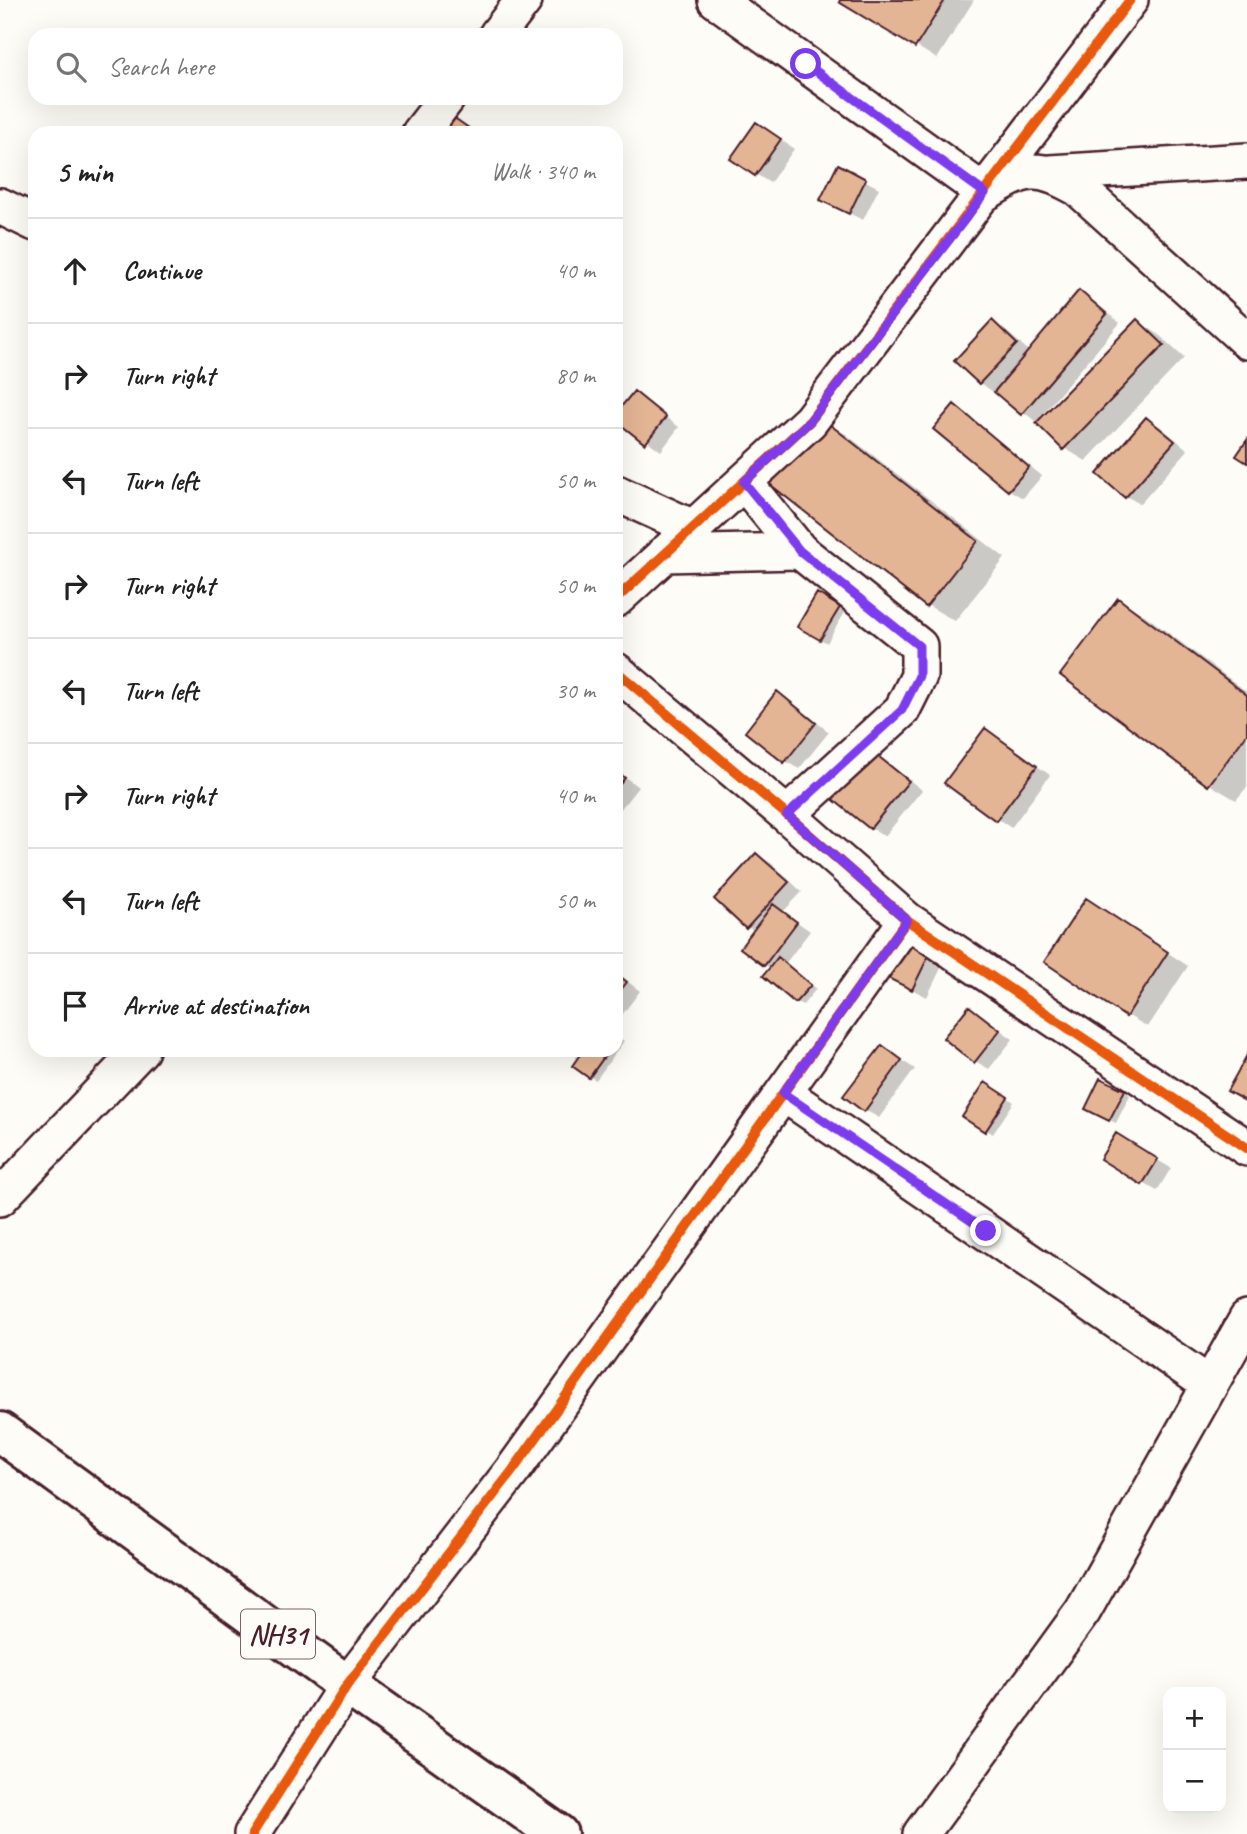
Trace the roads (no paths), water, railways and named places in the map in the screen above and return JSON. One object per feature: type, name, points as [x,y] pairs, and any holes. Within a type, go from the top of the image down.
[{"type":"highway","name":"NH31","points":[[0,1432],[347,1685],[558,1834]]},
{"type":"street","points":[[502,28],[524,0]]},
{"type":"street","points":[[716,0],[985,193]]},
{"type":"street","points":[[623,592],[810,421],[1130,0]]},
{"type":"street","points":[[425,126],[442,105]]},
{"type":"street","points":[[985,193],[1017,174],[1247,161]]},
{"type":"street","points":[[1050,173],[1078,188],[1247,341]]},
{"type":"street","points":[[0,206],[28,220]]},
{"type":"street","points":[[744,482],[800,551],[919,646],[919,676],[902,710],[787,815]]},
{"type":"street","points":[[623,496],[693,528]]},
{"type":"street","points":[[664,554],[800,551]]},
{"type":"street","points":[[623,676],[907,920],[1247,1148]]},
{"type":"street","points":[[252,1834],[347,1685],[513,1470],[907,920]]},
{"type":"street","points":[[0,1198],[134,1057]]},
{"type":"street","points":[[783,1093],[1210,1385]]},
{"type":"street","points":[[921,1834],[1083,1611],[1247,1319]]}]
